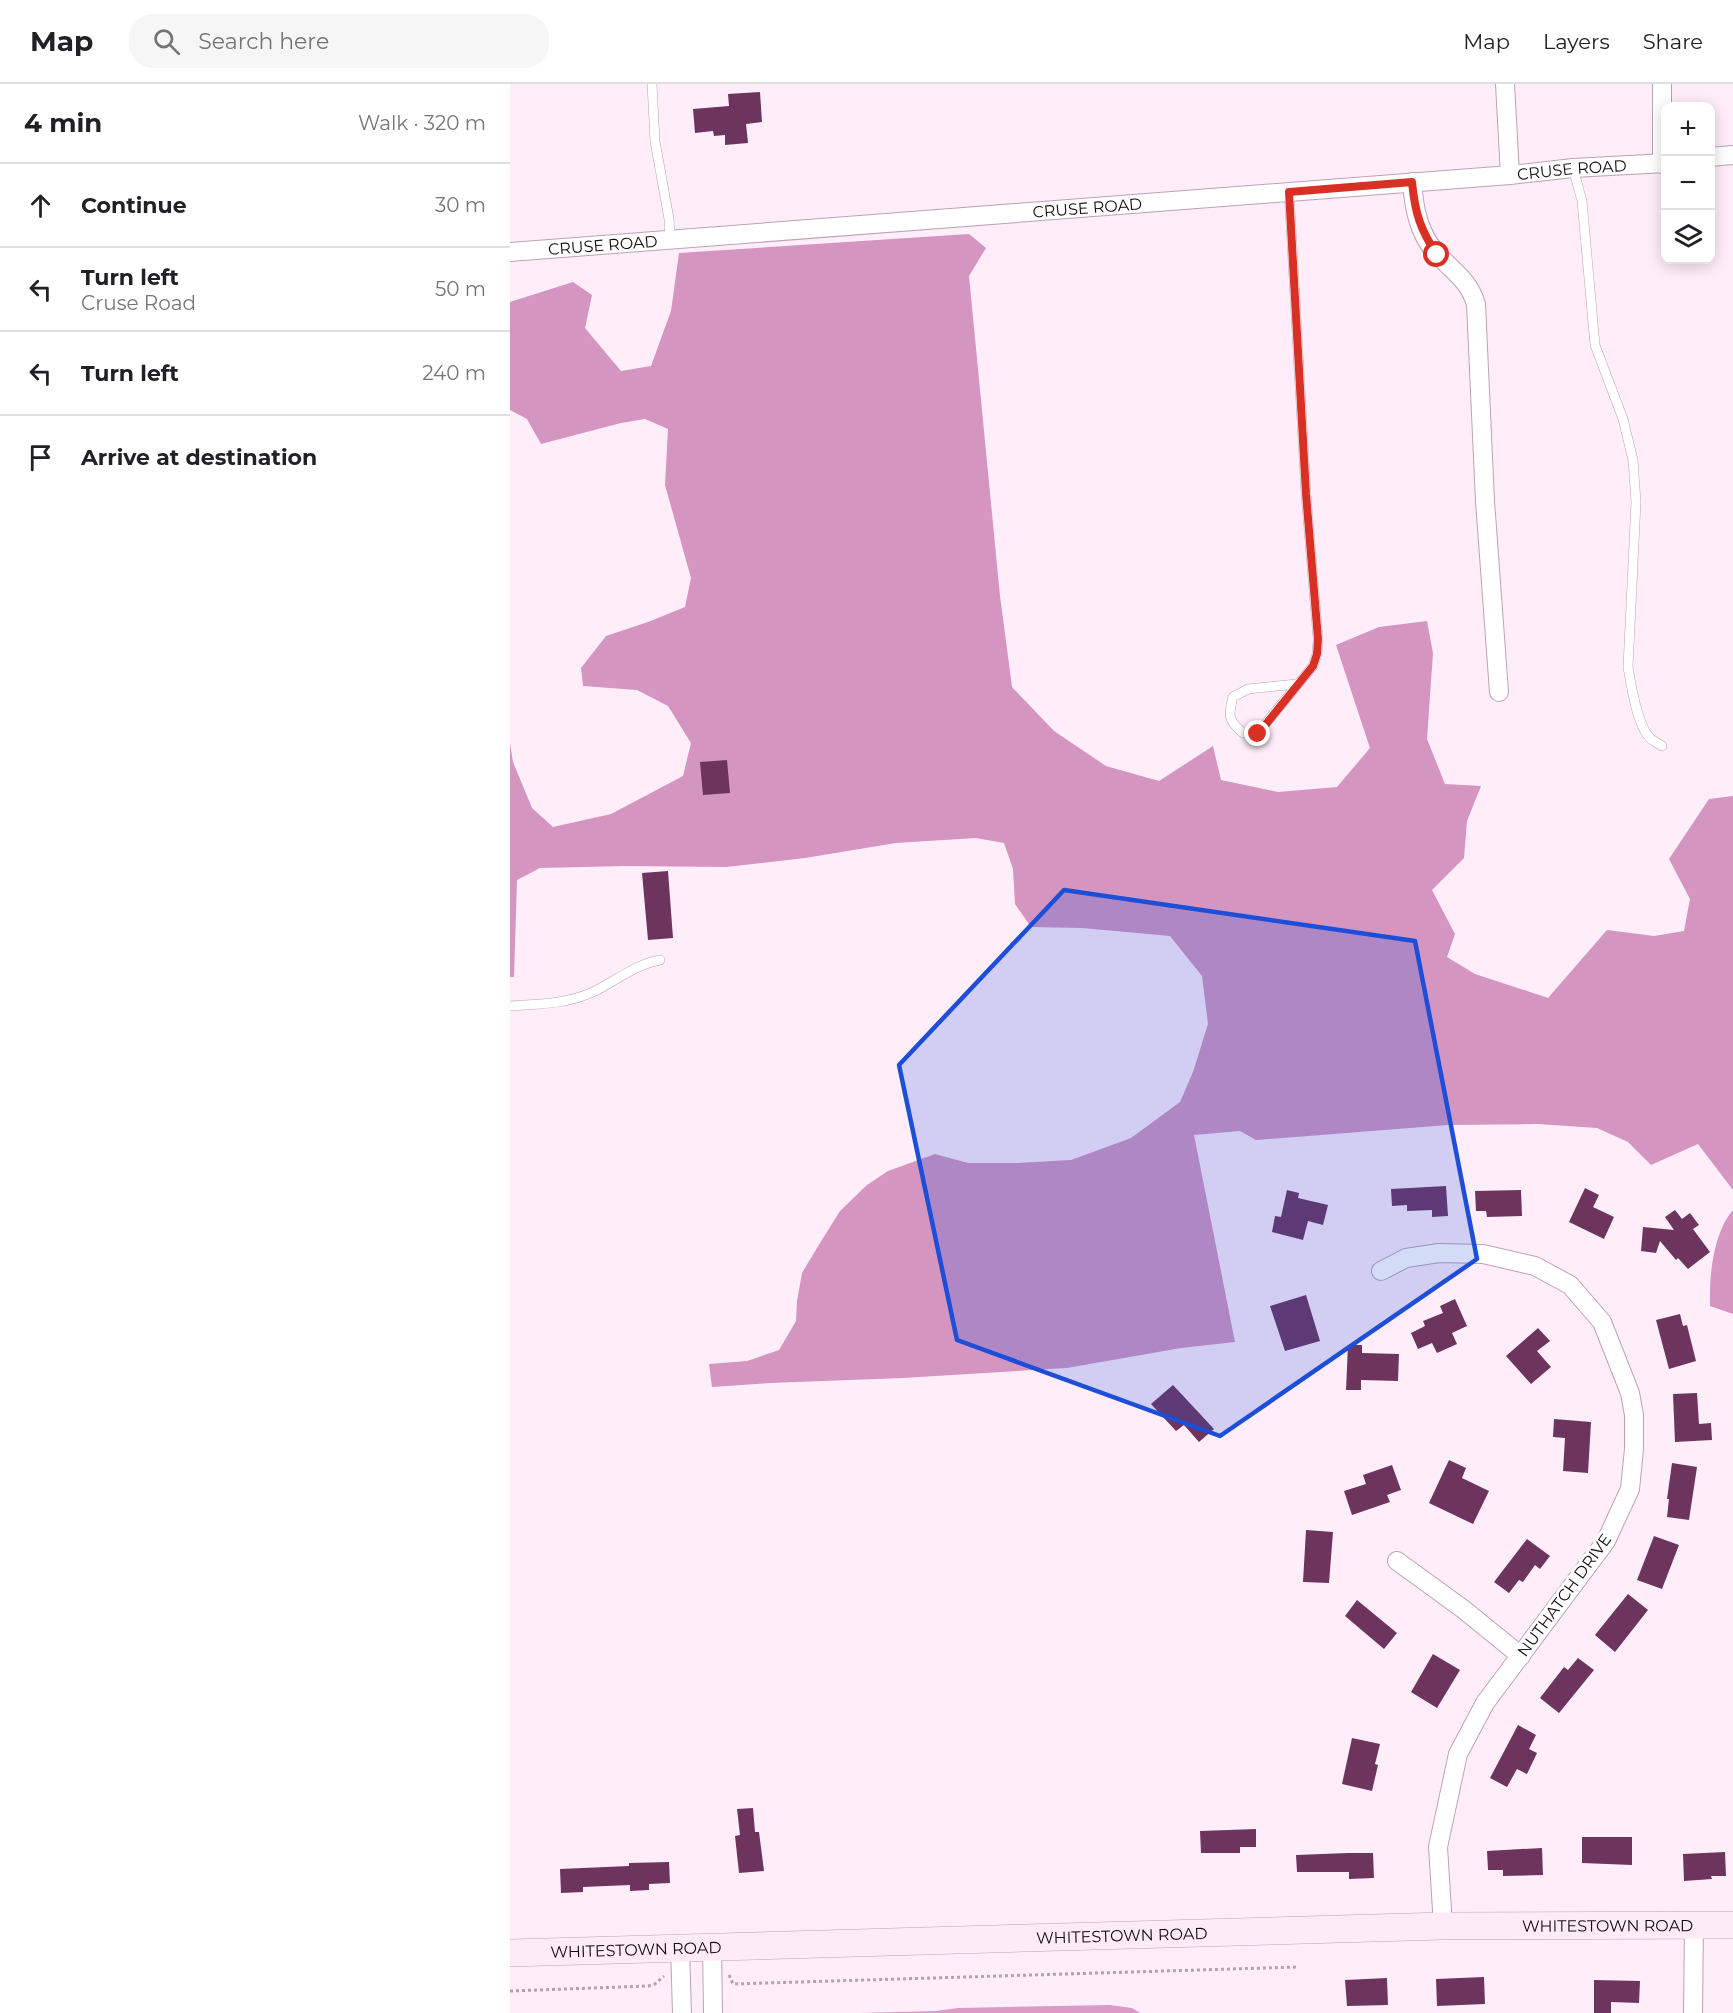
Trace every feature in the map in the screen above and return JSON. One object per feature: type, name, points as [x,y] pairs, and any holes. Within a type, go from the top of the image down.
[{"type":"street","points":[[1505,84],[1509,175]]},
{"type":"street","points":[[1662,84],[1664,156]]},
{"type":"street","points":[[1715,157],[1733,155]]},
{"type":"street","name":"CRUSE ROAD","points":[[510,252],[1509,175],[1573,168],[1661,164]]},
{"type":"street","points":[[1412,182],[1417,220],[1425,236],[1437,255],[1472,290],[1476,304],[1485,501],[1499,692]]},
{"type":"street","name":"NUTHATCH DRIVE","points":[[1381,1271],[1406,1258],[1438,1253],[1483,1254],[1535,1266],[1570,1286],[1602,1322],[1630,1393],[1634,1415],[1634,1449],[1630,1489],[1606,1540],[1485,1703],[1458,1754],[1438,1847],[1443,1926]]},
{"type":"street","points":[[1397,1561],[1521,1656]]},
{"type":"street","points":[[1694,1924],[1694,2013]]},
{"type":"street","name":"WHITESTOWN ROAD","points":[[510,1953],[1443,1926],[1733,1925]]},
{"type":"street","points":[[680,1947],[682,2013]]},
{"type":"street","points":[[712,1947],[713,2013]]},
{"type":"lane","points":[[652,84],[655,141],[669,219],[670,239]]},
{"type":"lane","points":[[1573,168],[1582,201],[1595,345],[1623,419],[1633,460],[1636,502],[1628,667],[1641,723],[1648,736],[1662,746]]},
{"type":"lane","points":[[1289,192],[1306,494],[1318,639],[1317,654],[1313,666],[1296,684],[1258,734],[1243,734],[1232,723],[1229,711],[1233,697],[1248,689],[1296,684]]},
{"type":"lane","points":[[510,1006],[571,1000],[596,991],[647,962],[660,960]]},
{"type":"path","points":[[712,1974],[728,1974],[733,1984],[1298,1967]]},
{"type":"path","points":[[510,1991],[637,1987],[655,1984],[664,1976],[681,1975]]},
{"type":"highlighted area","points":[[1064,890],[1415,941],[1477,1259],[1220,1436],[957,1340],[899,1065]]},
{"type":"shaded area","points":[[969,234],[986,248],[969,276],[1000,596],[1012,687],[1054,731],[1106,766],[1159,781],[1213,746],[1221,780],[1278,792],[1337,787],[1370,748],[1336,645],[1379,627],[1427,621],[1433,653],[1427,739],[1445,784],[1481,786],[1467,821],[1464,858],[1432,890],[1455,934],[1447,957],[1475,974],[1548,998],[1607,930],[1654,936],[1684,931],[1690,899],[1669,859],[1709,799],[1733,796],[1733,1190],[1698,1144],[1651,1165],[1628,1142],[1597,1128],[1538,1124],[1448,1125],[1256,1140],[1240,1131],[1194,1135],[1235,1342],[1181,1348],[1067,1368],[712,1387],[709,1364],[747,1361],[779,1350],[796,1321],[802,1273],[820,1243],[840,1211],[867,1185],[888,1171],[935,1154],[968,1163],[1071,1160],[1131,1138],[1180,1102],[1193,1072],[1208,1024],[1202,976],[1170,936],[1082,928],[1031,927],[1015,904],[1013,869],[1004,843],[976,838],[896,843],[805,858],[726,867],[540,868],[517,880],[514,977],[510,977],[510,743],[513,762],[532,808],[553,827],[611,814],[683,776],[691,743],[668,706],[637,690],[583,686],[581,668],[606,636],[685,607],[691,578],[665,485],[668,429],[645,419],[541,444],[527,419],[510,410],[510,302],[573,282],[592,295],[585,328],[621,371],[651,366],[671,311],[679,253]]},
{"type":"shaded area","points":[[1733,1210],[1733,1314],[1710,1306],[1710,1294],[1717,1243],[1726,1220]]},
{"type":"shaded area","points":[[1110,2005],[1132,2008],[1140,2013],[859,2013],[936,2011],[958,2008]]},
{"type":"building","points":[[760,92],[762,122],[746,124],[748,143],[725,145],[725,135],[714,136],[713,131],[695,133],[693,109],[729,106],[728,94]]},
{"type":"building","points":[[727,760],[730,793],[703,795],[700,762]]},
{"type":"building","points":[[668,871],[673,938],[648,940],[642,873]]},
{"type":"building","points":[[1446,1186],[1448,1216],[1432,1217],[1432,1210],[1407,1211],[1407,1205],[1392,1206],[1391,1189]]},
{"type":"building","points":[[1585,1188],[1599,1195],[1593,1207],[1614,1217],[1604,1239],[1569,1222]]},
{"type":"building","points":[[1287,1190],[1299,1193],[1298,1198],[1328,1205],[1323,1225],[1308,1221],[1303,1240],[1272,1232],[1275,1216],[1281,1217]]},
{"type":"building","points":[[1521,1190],[1522,1216],[1487,1217],[1486,1211],[1476,1211],[1475,1191]]},
{"type":"building","points":[[1675,1210],[1682,1219],[1690,1213],[1699,1225],[1693,1229],[1710,1252],[1688,1269],[1678,1258],[1676,1260],[1660,1241],[1656,1253],[1641,1251],[1643,1227],[1674,1230],[1665,1217]]},
{"type":"building","points":[[1306,1295],[1320,1341],[1285,1351],[1270,1306]]},
{"type":"building","points":[[1455,1299],[1467,1326],[1452,1333],[1457,1344],[1437,1353],[1432,1343],[1418,1349],[1411,1333],[1425,1326],[1423,1321],[1443,1313],[1440,1306]]},
{"type":"building","points":[[1680,1314],[1683,1326],[1687,1325],[1696,1361],[1669,1369],[1656,1320]]},
{"type":"building","points":[[1538,1328],[1550,1341],[1537,1351],[1551,1367],[1531,1384],[1506,1356]]},
{"type":"building","points":[[1348,1345],[1362,1345],[1362,1353],[1399,1354],[1398,1381],[1361,1380],[1361,1390],[1346,1390]]},
{"type":"building","points":[[1173,1385],[1214,1429],[1199,1442],[1184,1425],[1176,1431],[1151,1404]]},
{"type":"building","points":[[1697,1393],[1699,1424],[1711,1423],[1712,1440],[1675,1442],[1673,1394]]},
{"type":"building","points":[[1554,1419],[1591,1422],[1588,1473],[1563,1471],[1565,1438],[1553,1437]]},
{"type":"building","points":[[1449,1460],[1466,1468],[1462,1478],[1489,1491],[1473,1524],[1429,1503]]},
{"type":"building","points":[[1672,1463],[1697,1467],[1689,1520],[1667,1517]]},
{"type":"building","points":[[1392,1465],[1401,1490],[1387,1495],[1390,1502],[1352,1515],[1344,1491],[1366,1484],[1363,1475]]},
{"type":"building","points":[[1306,1530],[1333,1532],[1329,1583],[1303,1582]]},
{"type":"building","points":[[1654,1536],[1679,1545],[1662,1589],[1637,1580]]},
{"type":"building","points":[[1527,1539],[1550,1556],[1540,1569],[1535,1565],[1523,1582],[1519,1580],[1509,1593],[1494,1582]]},
{"type":"building","points":[[1628,1594],[1648,1610],[1615,1652],[1595,1635]]},
{"type":"building","points":[[1357,1600],[1397,1633],[1384,1649],[1345,1616]]},
{"type":"building","points":[[1433,1654],[1460,1670],[1437,1708],[1411,1692]]},
{"type":"building","points":[[1578,1658],[1594,1670],[1559,1713],[1540,1698],[1564,1667],[1568,1670]]},
{"type":"building","points":[[1518,1725],[1536,1735],[1529,1749],[1537,1753],[1527,1774],[1517,1769],[1507,1787],[1490,1778]]},
{"type":"building","points":[[1352,1738],[1380,1744],[1372,1791],[1342,1784]]},
{"type":"building","points":[[753,1808],[755,1832],[759,1832],[764,1871],[739,1873],[735,1836],[740,1835],[737,1809]]},
{"type":"building","points":[[1256,1829],[1256,1847],[1240,1847],[1240,1853],[1201,1853],[1200,1831]]},
{"type":"building","points":[[1582,1837],[1632,1837],[1632,1865],[1582,1863]]},
{"type":"building","points":[[1542,1848],[1543,1875],[1503,1876],[1503,1870],[1488,1870],[1487,1851]]},
{"type":"building","points":[[1725,1852],[1726,1876],[1684,1881],[1683,1854]]},
{"type":"building","points":[[1373,1853],[1374,1878],[1349,1879],[1349,1872],[1297,1872],[1296,1855]]},
{"type":"building","points":[[669,1862],[670,1883],[649,1884],[649,1890],[630,1891],[630,1885],[583,1887],[583,1892],[561,1893],[560,1869]]},
{"type":"building","points":[[1484,1977],[1485,2004],[1437,2006],[1436,1979]]},
{"type":"building","points":[[1387,1978],[1388,2005],[1347,2006],[1345,1980]]},
{"type":"building","points":[[1594,1980],[1640,1981],[1639,2003],[1611,2002],[1611,2013],[1594,2013]]},
{"type":"route","points":[[1258,734],[1296,684],[1313,666],[1318,639],[1306,494],[1289,192],[1412,182],[1417,220],[1437,255]]}]
